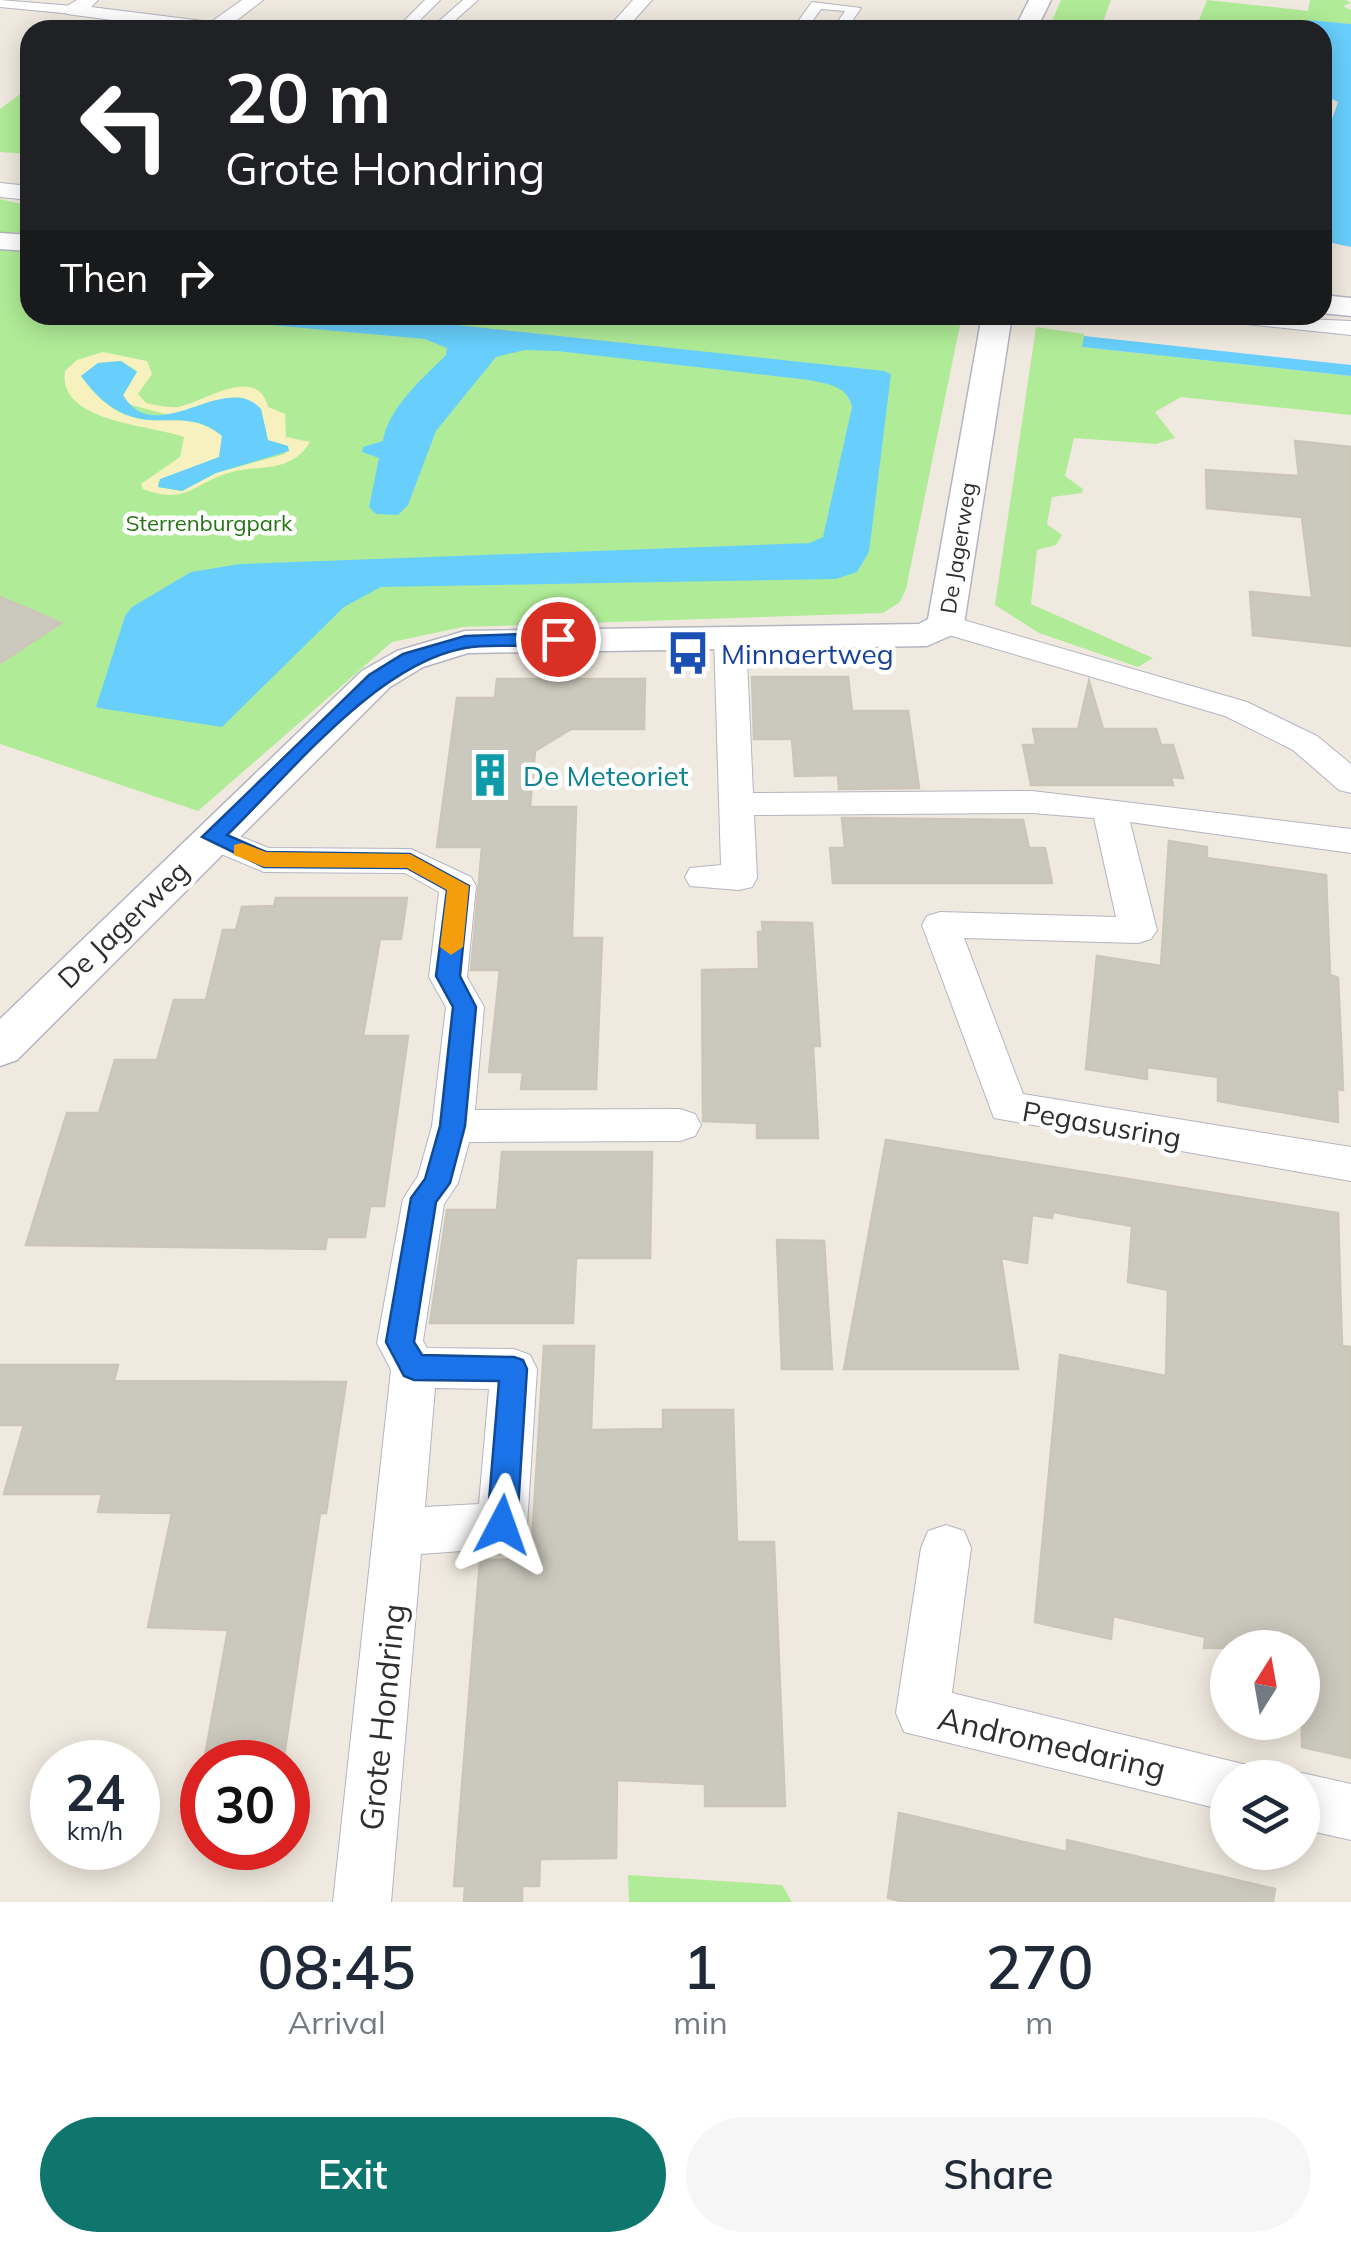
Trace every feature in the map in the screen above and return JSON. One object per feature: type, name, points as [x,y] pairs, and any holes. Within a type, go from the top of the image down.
[{"type":"street","points":[[412,20],[433,0]]},
{"type":"street","points":[[448,20],[471,0]]},
{"type":"street","points":[[624,20],[642,0]]},
{"type":"street","points":[[0,3],[81,5],[170,20]]},
{"type":"street","points":[[807,20],[817,4],[837,3],[854,8],[846,20]]},
{"type":"street","points":[[206,4],[249,4]]},
{"type":"street","name":"De Jagerweg","points":[[0,1048],[376,679],[410,658],[465,642],[926,635],[946,624],[995,325]]},
{"type":"street","points":[[1323,325],[1351,328]]},
{"type":"street","points":[[946,624],[1236,710],[1305,743],[1351,782]]},
{"type":"street","points":[[703,877],[739,878],[730,638]]},
{"type":"street","points":[[739,804],[1032,802],[1109,808],[1351,842]]},
{"type":"street","name":"Pegasusring","points":[[1109,808],[1138,930],[940,925],[1008,1107],[1351,1164]]},
{"type":"street","name":"Grote Hondring","points":[[212,837],[264,860],[410,861],[458,886],[448,976],[464,1007],[453,1126],[437,1183],[424,1198],[408,1349],[401,1532],[362,1902]]},
{"type":"street","points":[[453,1126],[680,1126]]},
{"type":"street","points":[[401,1532],[502,1525],[514,1369],[408,1349]]},
{"type":"street","name":"Andromedaring","points":[[946,1548],[923,1713],[1210,1780]]},
{"type":"street","points":[[1320,1805],[1351,1812]]},
{"type":"green space","points":[[1061,0],[1111,0],[1104,20],[1052,20]]},
{"type":"green space","points":[[1207,0],[1308,11],[1310,0],[1351,3],[1343,6],[1351,10],[1351,24],[1332,20],[1199,20]]},
{"type":"green space","points":[[20,94],[20,153],[0,152],[0,109]]},
{"type":"green space","points":[[0,199],[20,204],[20,237],[0,236]]},
{"type":"green space","name":"Sterrenburgpark","points":[[0,246],[20,248],[20,325],[960,325],[906,589],[900,602],[883,613],[463,627],[392,642],[198,811],[0,744]]},
{"type":"green space","points":[[1036,327],[1084,334],[1083,347],[1351,376],[1351,415],[1181,397],[1155,412],[1175,438],[1156,444],[1074,438],[1065,476],[1083,489],[1082,493],[1052,497],[1047,524],[1062,535],[1056,545],[1037,550],[1031,604],[1153,658],[1138,667],[1039,633],[995,605]]},
{"type":"green space","points":[[628,1875],[782,1885],[792,1902],[629,1902]]},
{"type":"sand","points":[[103,352],[147,361],[152,374],[138,394],[146,403],[162,406],[178,407],[228,389],[253,388],[262,394],[268,407],[285,414],[286,437],[310,442],[294,459],[219,476],[181,494],[158,494],[143,489],[141,484],[180,457],[184,437],[110,419],[76,402],[67,388],[65,371],[77,360]],"holes":[[[121,361],[137,371],[123,396],[128,404],[165,414],[261,409],[268,441],[288,446],[285,454],[216,473],[182,491],[158,487],[158,482],[219,457],[222,436],[188,421],[137,418],[119,412],[81,376],[98,363]]]},
{"type":"water","points":[[1332,22],[1351,24],[1351,247],[1332,243],[1332,119],[1338,102],[1332,99]]},
{"type":"water","points":[[271,325],[457,325],[891,374],[869,552],[857,572],[836,579],[381,587],[344,607],[222,727],[96,707],[125,616],[132,607],[191,572],[240,564],[810,543],[823,537],[852,407],[842,390],[809,380],[557,351],[525,350],[496,357],[436,431],[408,505],[398,515],[376,514],[369,507],[379,458],[362,452],[363,447],[383,441],[399,405],[446,355],[447,348],[425,339]]},
{"type":"water","points":[[1084,336],[1351,365],[1351,376],[1082,347]]},
{"type":"water","points":[[121,361],[137,372],[123,395],[137,410],[153,415],[229,398],[246,399],[261,409],[268,440],[288,446],[289,451],[216,473],[182,491],[158,487],[160,479],[219,457],[222,436],[189,421],[138,418],[120,412],[101,399],[81,376],[98,363]]},
{"type":"building","points":[[1295,441],[1351,447],[1351,646],[1253,635],[1250,592],[1312,598],[1302,517],[1207,508],[1206,470],[1299,476]]},
{"type":"building","points":[[0,597],[61,623],[0,663]]},
{"type":"building","points":[[752,677],[848,677],[852,711],[908,711],[919,788],[839,789],[838,775],[795,776],[792,739],[754,739]]},
{"type":"building","points":[[497,679],[645,679],[644,729],[571,729],[535,751],[530,807],[576,807],[572,938],[602,938],[596,1089],[521,1089],[523,1072],[489,1072],[500,970],[471,970],[482,847],[437,847],[457,698],[495,698]]},
{"type":"building","points":[[1089,681],[1103,729],[1156,729],[1161,745],[1173,745],[1183,778],[1171,777],[1173,785],[1031,785],[1023,745],[1036,745],[1033,729],[1078,729]]},
{"type":"building","points":[[842,818],[1023,820],[1029,848],[1045,848],[1052,883],[833,883],[830,848],[845,848]]},
{"type":"building","points":[[1169,841],[1207,847],[1207,858],[1326,875],[1330,975],[1338,978],[1343,1090],[1337,1089],[1338,1122],[1218,1101],[1218,1077],[1147,1067],[1147,1079],[1086,1069],[1097,956],[1161,966]]},
{"type":"building","points":[[276,898],[407,898],[401,939],[380,939],[363,1036],[408,1036],[384,1206],[370,1206],[365,1237],[327,1237],[325,1249],[26,1245],[67,1113],[99,1113],[115,1060],[157,1060],[174,1000],[206,1000],[223,930],[236,930],[242,907],[274,906]]},
{"type":"building","points":[[762,922],[812,923],[820,1046],[813,1046],[818,1138],[757,1138],[757,1123],[703,1121],[702,970],[759,969],[758,932],[763,932]]},
{"type":"building","points":[[886,1140],[1338,1213],[1342,1346],[1351,1347],[1351,1758],[1302,1747],[1302,1740],[1320,1740],[1320,1630],[1210,1630],[1210,1648],[1204,1648],[1205,1637],[1113,1616],[1111,1639],[1035,1622],[1060,1355],[1166,1376],[1168,1290],[1128,1282],[1132,1226],[1053,1212],[1052,1218],[1032,1215],[1027,1263],[1001,1258],[1018,1369],[844,1369]]},
{"type":"building","points":[[502,1152],[652,1152],[650,1258],[576,1258],[573,1323],[430,1323],[447,1210],[497,1210]]},
{"type":"building","points":[[777,1240],[824,1241],[832,1369],[782,1369]]},
{"type":"building","points":[[544,1346],[594,1346],[591,1430],[663,1429],[663,1410],[733,1410],[737,1542],[774,1542],[785,1806],[705,1806],[705,1784],[617,1780],[616,1858],[540,1859],[539,1886],[522,1886],[522,1902],[464,1902],[465,1886],[454,1886],[480,1560],[531,1559]]},
{"type":"building","points":[[0,1365],[118,1365],[114,1381],[346,1382],[326,1513],[320,1513],[286,1740],[208,1740],[228,1630],[148,1627],[172,1513],[98,1512],[102,1494],[4,1494],[24,1425],[0,1425]]},
{"type":"building","points":[[899,1813],[1067,1852],[1067,1840],[1275,1889],[1273,1902],[905,1902],[888,1898]]},
{"type":"slow traffic","points":[[242,850],[264,860],[410,861],[458,886],[451,947]]},
{"type":"place","name":"Minnaertweg","points":[[688,653]]},
{"type":"place","name":"De Meteoriet","points":[[490,775]]},
{"type":"route","points":[[502,1525],[514,1369],[414,1368],[400,1342],[424,1198],[437,1183],[453,1126],[464,1007],[448,976],[458,886],[410,861],[264,860],[212,837],[376,679],[410,658],[465,642],[558,639]]}]
